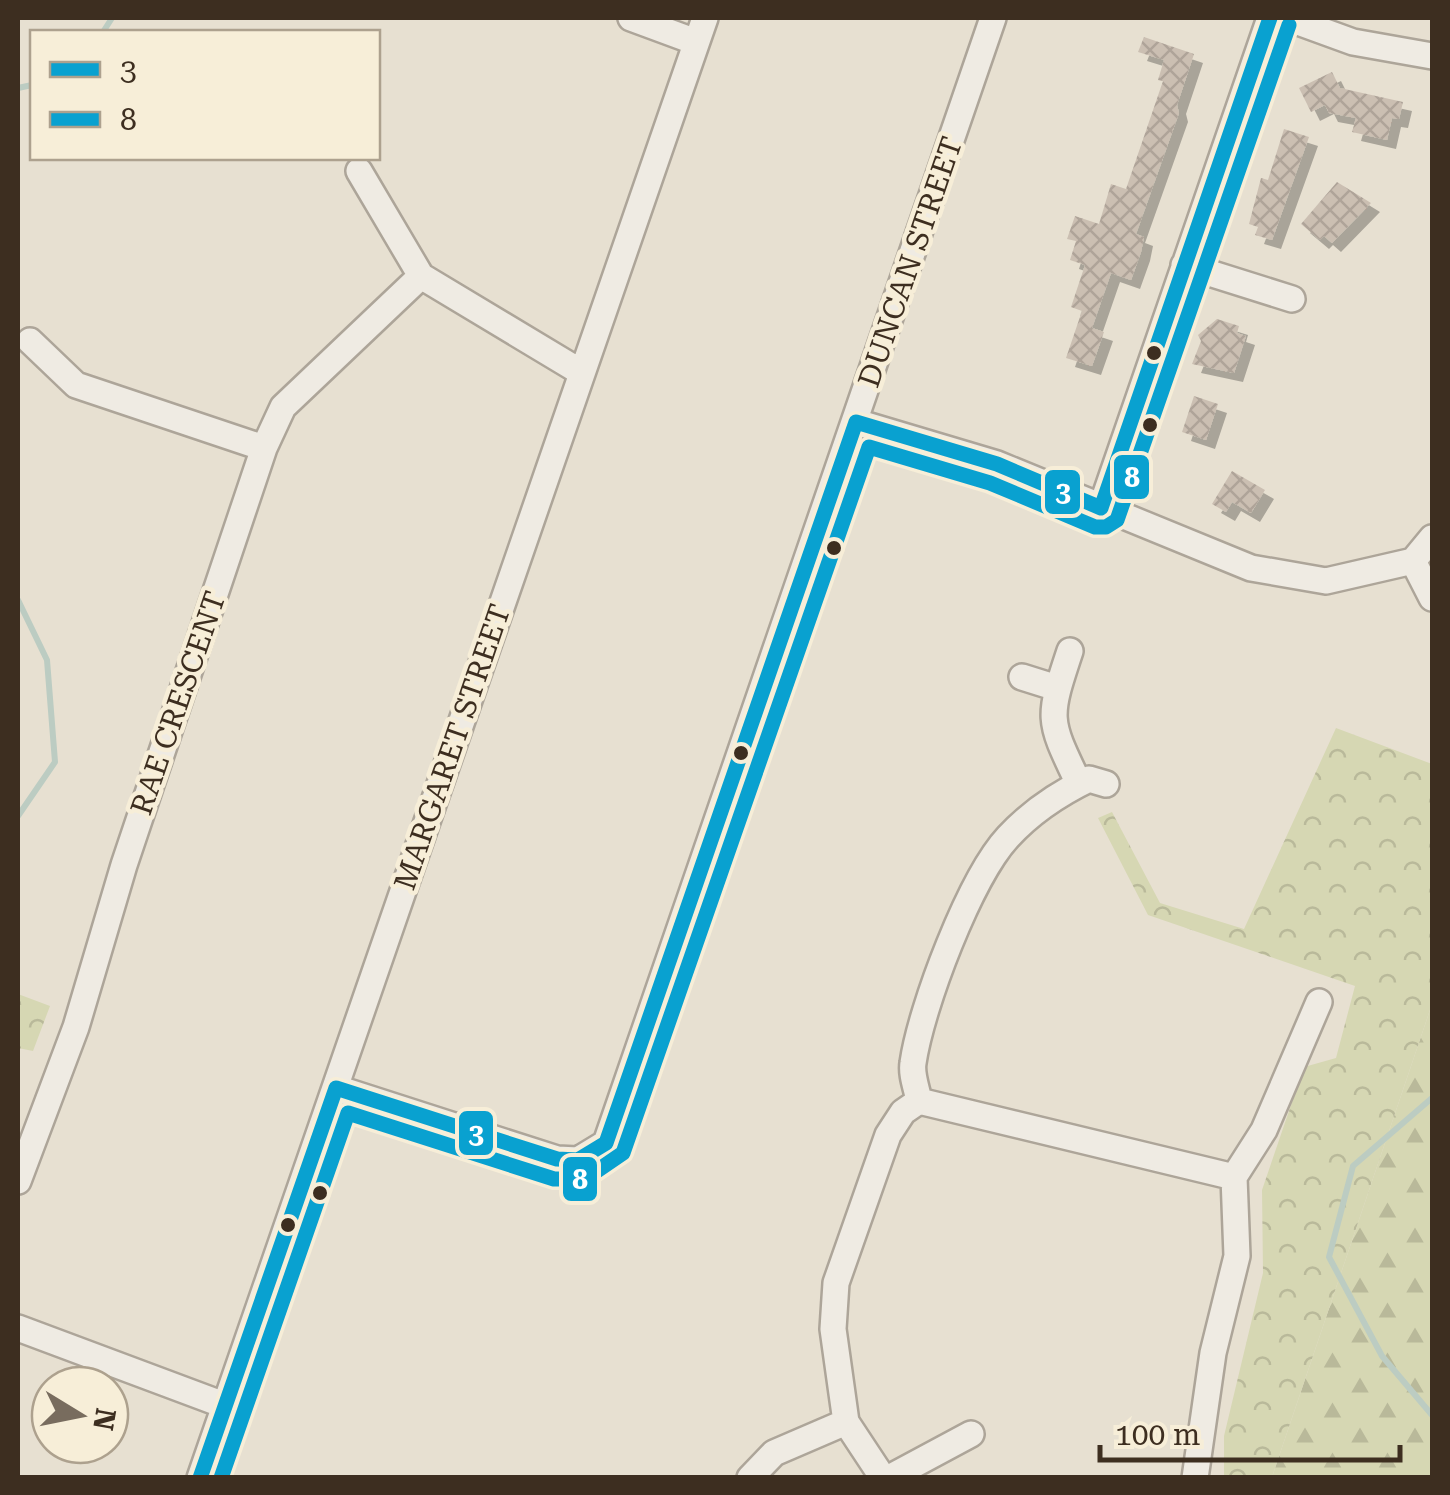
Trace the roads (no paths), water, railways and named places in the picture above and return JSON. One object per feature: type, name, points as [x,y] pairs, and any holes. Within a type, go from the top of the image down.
[{"type":"street","points":[[630,18],[701,30]]},
{"type":"street","name":"DUNCAN STREET","points":[[336,1088],[557,1159],[578,1160],[606,1143],[993,18]]},
{"type":"street","points":[[1102,508],[1270,18]]},
{"type":"street","points":[[1286,18],[1353,42],[1432,56]]},
{"type":"street","name":"MARGARET STREET","points":[[200,1478],[579,370],[701,30]]},
{"type":"street","points":[[359,171],[421,276],[579,370]]},
{"type":"street","points":[[1184,265],[1292,300]]},
{"type":"street","name":"RAE CRESCENT","points":[[18,1182],[76,1028],[124,864],[264,448],[283,407],[421,276]]},
{"type":"street","points":[[30,341],[76,384],[264,448]]},
{"type":"street","points":[[856,422],[998,464],[1251,568],[1326,581],[1413,561],[1432,538]]},
{"type":"street","points":[[1413,561],[1432,598]]},
{"type":"street","points":[[1070,651],[1051,704],[1052,728],[1079,784]]},
{"type":"street","points":[[1022,677],[1057,688]]},
{"type":"street","points":[[919,1100],[912,1067],[925,1015],[967,903],[1006,839],[1055,796],[1089,779],[1106,784]]},
{"type":"street","points":[[1195,1478],[1213,1353],[1237,1256],[1234,1177],[1264,1130],[1319,1002]]},
{"type":"street","points":[[919,1100],[1234,1177]]},
{"type":"street","points":[[919,1100],[903,1112],[888,1135],[836,1284],[833,1329],[846,1422],[886,1478],[972,1434]]},
{"type":"street","points":[[18,1328],[224,1405]]},
{"type":"street","points":[[750,1478],[774,1454],[846,1422]]},
{"type":"waterway","points":[[104,30],[112,18]]},
{"type":"waterway","points":[[18,88],[30,85]]},
{"type":"waterway","points":[[18,600],[47,660],[55,762],[18,816]]},
{"type":"waterway","points":[[1432,1098],[1353,1166],[1329,1257],[1382,1356],[1432,1415]]}]
